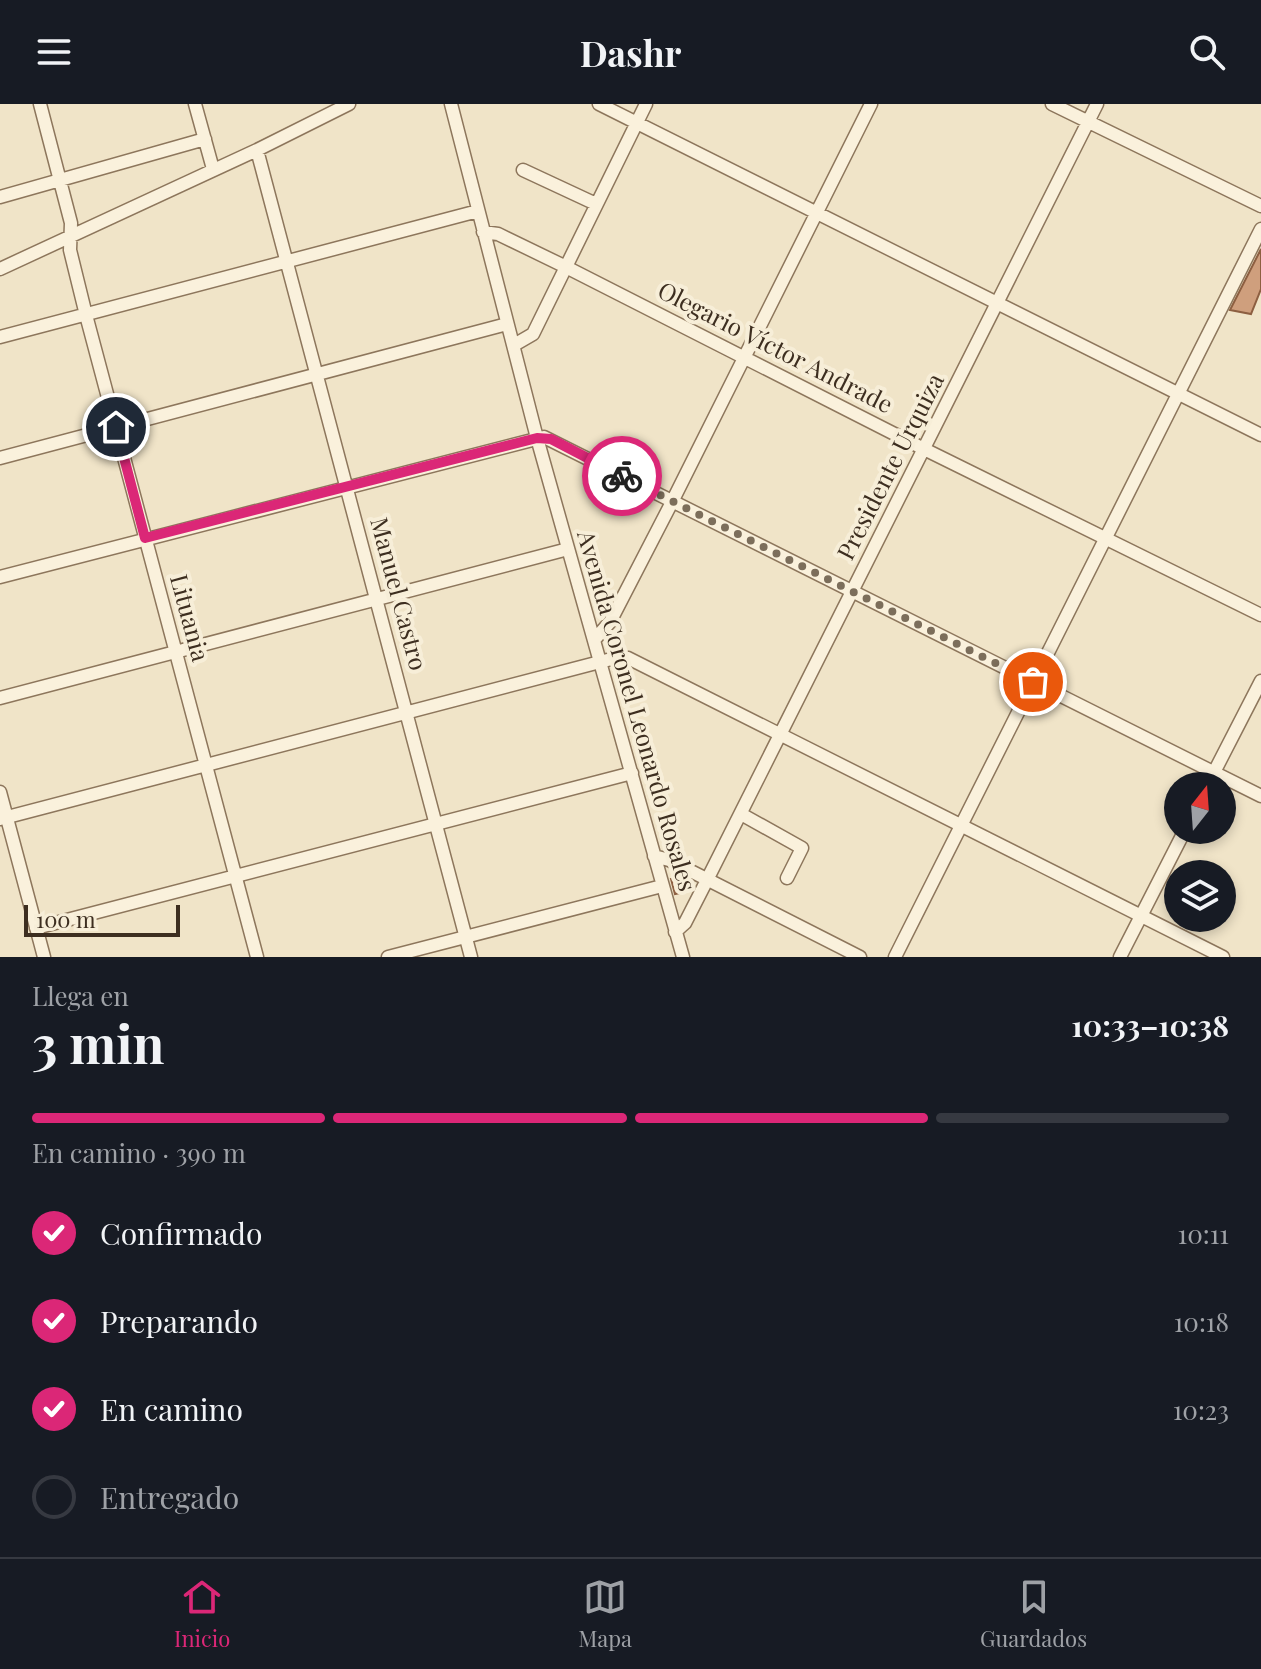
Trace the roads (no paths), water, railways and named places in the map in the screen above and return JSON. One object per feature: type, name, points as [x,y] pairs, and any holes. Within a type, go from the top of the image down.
[{"type":"street","name":"Lituania","points":[[40,104],[71,223],[70,250],[86,315],[257,957]]},
{"type":"street","points":[[195,104],[213,169]]},
{"type":"street","points":[[0,269],[349,104]]},
{"type":"street","name":"Avenida Coronel Leonardo Rosales","points":[[451,104],[537,438],[683,957]]},
{"type":"street","points":[[599,104],[1261,435]]},
{"type":"street","points":[[514,345],[533,334],[646,104]]},
{"type":"street","points":[[595,639],[610,622],[672,502],[871,104]]},
{"type":"street","points":[[1052,104],[1261,206]]},
{"type":"street","name":"Presidente Urquiza","points":[[675,932],[685,923],[741,814],[1097,104]]},
{"type":"street","points":[[0,197],[205,139]]},
{"type":"street","name":"Manuel Castro","points":[[257,150],[471,957]]},
{"type":"street","points":[[523,170],[596,204]]},
{"type":"street","points":[[0,337],[478,211]]},
{"type":"street","points":[[895,957],[1261,229]]},
{"type":"street","name":"Olegario Víctor Andrade","points":[[483,232],[498,234],[564,266],[926,450],[1261,615]]},
{"type":"street","points":[[0,458],[507,324]]},
{"type":"street","points":[[0,577],[537,438],[551,439],[1212,772]]},
{"type":"street","points":[[0,698],[568,549]]},
{"type":"street","points":[[3,818],[601,660],[628,658],[1223,957]]},
{"type":"street","points":[[1215,772],[1261,681]]},
{"type":"street","points":[[36,928],[632,773]]},
{"type":"street","points":[[1236,784],[1261,796]]},
{"type":"street","points":[[0,792],[3,818],[44,957]]},
{"type":"street","points":[[741,814],[802,848],[787,878]]},
{"type":"street","points":[[1120,957],[1178,844]]},
{"type":"street","points":[[654,856],[669,860],[860,957]]},
{"type":"street","points":[[388,957],[662,886]]}]
